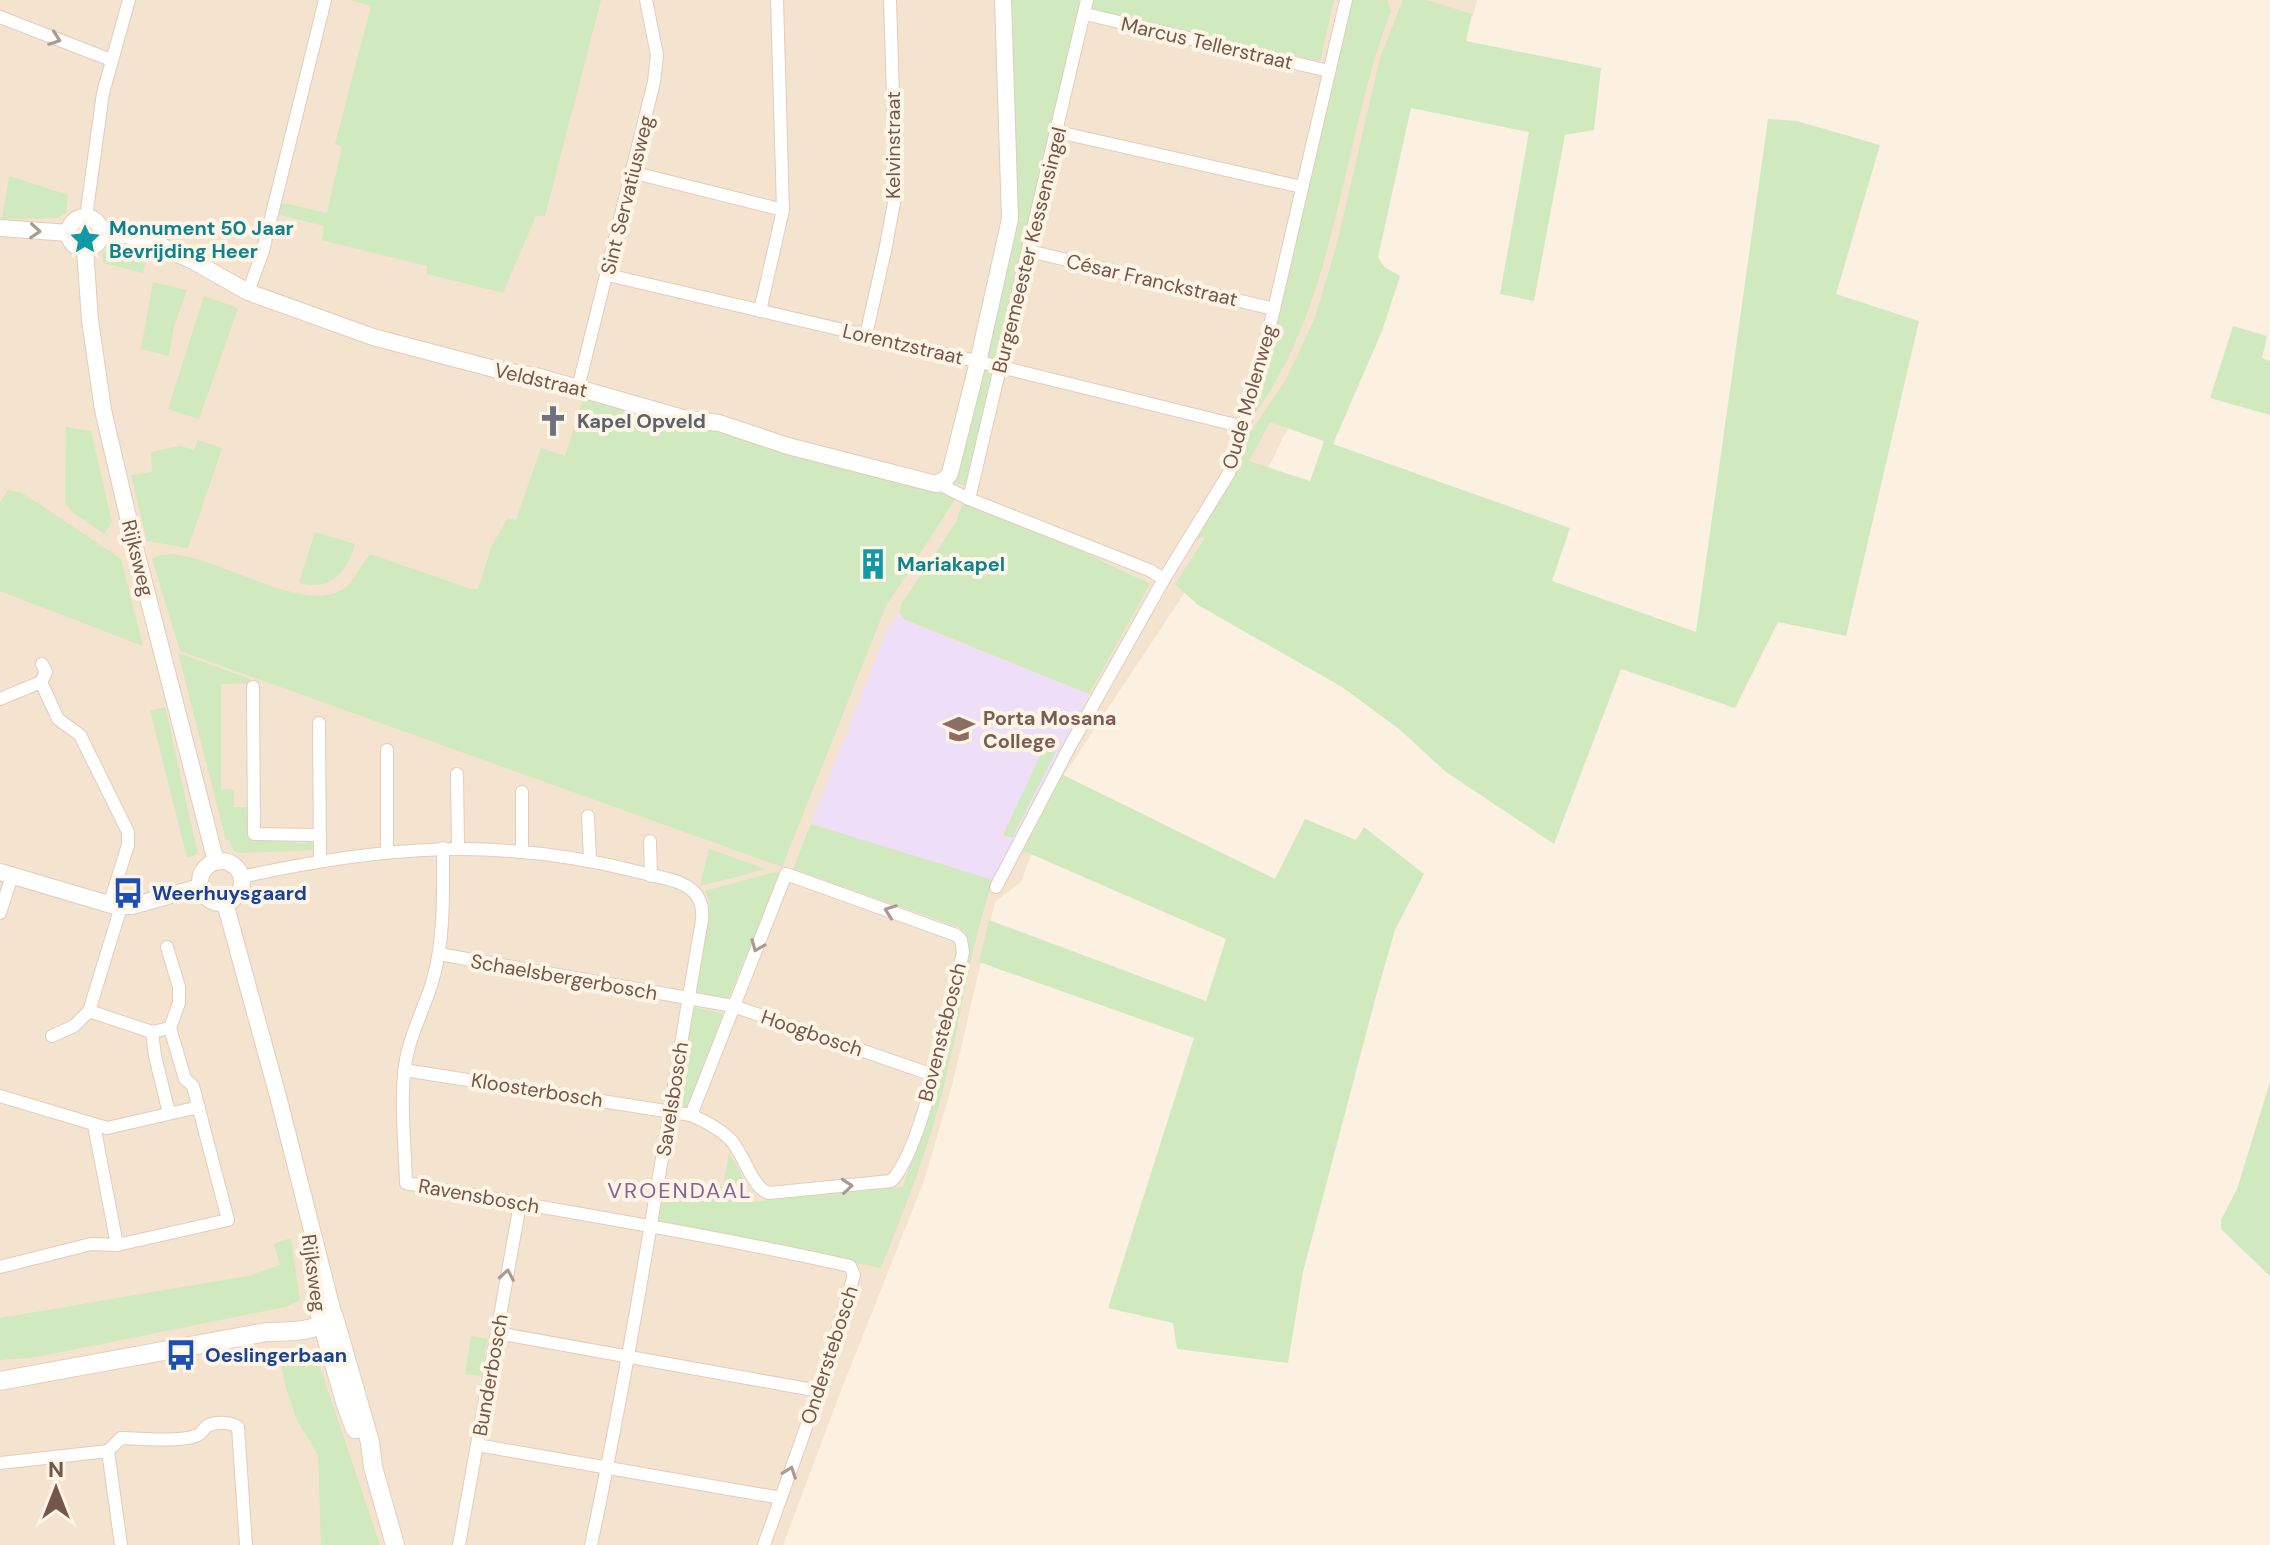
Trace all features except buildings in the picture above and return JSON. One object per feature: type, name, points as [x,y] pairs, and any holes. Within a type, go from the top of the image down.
[{"type":"main road","points":[[0,1381],[267,1332],[307,1330],[325,1319]]},
{"type":"main road","name":"Rijksweg","points":[[325,1319],[370,1442],[373,1467],[395,1545]]},
{"type":"street","points":[[86,217],[97,127],[111,60],[129,0]]},
{"type":"street","points":[[248,292],[262,254],[325,0]]},
{"type":"street","name":"Sint Servatiusweg","points":[[578,388],[654,82],[655,45],[646,0]]},
{"type":"street","points":[[760,311],[783,210],[777,0]]},
{"type":"street","name":"Kelvinstraat","points":[[866,335],[896,192],[890,0]]},
{"type":"street","name":"Burgemeester Kessensingel","points":[[941,482],[950,473],[1010,219],[1003,0]]},
{"type":"street","name":"Burgemeester Kessensingel","points":[[969,499],[1087,0]]},
{"type":"street","name":"Oude Molenweg","points":[[996,887],[1037,805],[1164,579],[1229,473],[1274,309],[1346,0]]},
{"type":"street","name":"Marcus Tellerstraat","points":[[1085,14],[1329,71]]},
{"type":"street","points":[[0,17],[111,60]]},
{"type":"street","points":[[1058,132],[1302,187]]},
{"type":"street","points":[[631,172],[783,210]]},
{"type":"street","points":[[86,217],[97,222],[102,231],[96,245],[85,249],[74,244],[69,233],[73,223],[86,217]]},
{"type":"street","points":[[0,228],[69,233]]},
{"type":"street","name":"Veldstraat","points":[[102,231],[165,247],[248,292],[373,337],[498,370],[536,376],[686,419],[719,423],[788,446],[931,484],[941,482],[969,499],[1149,570],[1164,579]]},
{"type":"street","name":"Rijksweg","points":[[85,249],[90,320],[103,410],[216,862]]},
{"type":"street","name":"César Franckstraat","points":[[1029,251],[1274,309]]},
{"type":"street","name":"Lorentzstraat","points":[[608,275],[1244,427]]},
{"type":"street","points":[[0,699],[41,682],[46,672],[42,664]]},
{"type":"street","points":[[41,682],[58,719],[80,735],[126,827],[128,845],[89,1011],[74,1026],[52,1036]]},
{"type":"street","points":[[253,687],[254,834],[319,835]]},
{"type":"street","points":[[319,723],[320,860]]},
{"type":"street","points":[[387,750],[387,851]]},
{"type":"street","points":[[457,774],[458,848]]},
{"type":"street","points":[[522,792],[522,850]]},
{"type":"street","points":[[588,816],[590,860]]},
{"type":"street","points":[[650,841],[651,876]]},
{"type":"street","name":"Ravensbosch","points":[[443,848],[444,906],[439,954],[432,983],[408,1048],[404,1070],[406,1183],[651,1226]]},
{"type":"street","name":"Savelsbosch","points":[[241,877],[320,860],[387,851],[458,848],[522,850],[590,860],[696,891],[703,905],[688,1000],[651,1226],[591,1545]]},
{"type":"street","points":[[216,862],[232,864],[241,877],[238,895],[225,903],[211,901],[200,887],[203,872],[216,862]]},
{"type":"street","points":[[0,913],[6,874],[115,906],[200,887]]},
{"type":"street","name":"Bovenstebosch","points":[[786,874],[956,935],[961,940],[963,952],[933,1075],[907,1156],[899,1174],[891,1181],[769,1193],[762,1191],[729,1139],[707,1122],[691,1115],[786,874]]},
{"type":"street","name":"Rijksweg","points":[[225,903],[307,1213],[325,1319]]},
{"type":"street","points":[[0,1267],[91,1244],[117,1245],[228,1220],[193,1086],[185,1079],[170,1028],[179,1003],[179,987],[167,947]]},
{"type":"street","name":"Schaelsbergerbosch","points":[[439,954],[688,1000]]},
{"type":"street","name":"Hoogbosch","points":[[688,1000],[733,1006],[933,1075]]},
{"type":"street","points":[[89,1011],[152,1032],[170,1028]]},
{"type":"street","points":[[152,1032],[169,1113]]},
{"type":"street","name":"Kloosterbosch","points":[[404,1070],[691,1115]]},
{"type":"street","points":[[0,1096],[107,1128],[199,1107]]},
{"type":"street","points":[[94,1125],[117,1245]]},
{"type":"street","name":"Bunderbosch","points":[[459,1545],[520,1204]]},
{"type":"street","name":"Onderstebosch","points":[[651,1226],[850,1266],[854,1275],[819,1391],[764,1545]]},
{"type":"street","points":[[497,1333],[819,1391]]},
{"type":"street","points":[[0,1463],[108,1451],[121,1438],[198,1435],[208,1426],[231,1423],[238,1427],[246,1545]]},
{"type":"street","points":[[477,1445],[781,1498]]},
{"type":"street","points":[[108,1451],[121,1545]]},
{"type":"shaded area","points":[[0,0],[1477,0],[1473,16],[1428,4],[1338,365],[1284,435],[1273,459],[1058,784],[1021,882],[995,902],[953,1082],[924,1181],[783,1545],[0,1545]]},
{"type":"shaded area","name":"Porta Mosana College","points":[[900,613],[904,620],[1089,694],[993,885],[811,823],[888,627]]},
{"type":"green space","points":[[350,0],[601,0],[545,216],[536,216],[503,293],[427,274],[427,266],[322,240],[324,226],[277,214],[279,202],[327,213],[342,147],[335,144],[371,6]]},
{"type":"green space","points":[[1007,0],[1083,0],[998,361],[983,358],[1008,249]]},
{"type":"green space","points":[[1092,0],[1334,0],[1320,61],[1090,11]]},
{"type":"green space","points":[[1351,0],[1387,0],[1391,11],[1374,62],[1319,278],[1301,330],[1277,379],[1247,424]]},
{"type":"green space","points":[[1403,0],[1426,0],[1472,14],[1466,41],[1601,68],[1594,130],[1565,135],[1534,301],[1500,294],[1529,132],[1411,108],[1378,257],[1384,267],[1400,276],[1382,331],[1333,444],[1570,528],[1552,581],[1696,632],[1768,119],[1797,121],[1880,145],[1836,294],[1919,321],[1846,636],[1778,622],[1735,708],[1621,669],[1554,844],[1446,772],[1399,729],[1342,687],[1198,605],[1175,584],[1206,536],[1194,540],[1236,469],[1245,440],[1285,381],[1314,320],[1337,244],[1380,58]],"holes":[[[1270,422],[1324,441],[1310,481],[1249,461]]]},
{"type":"green space","points":[[9,176],[68,195],[66,212],[59,218],[2,219]]},
{"type":"green space","points":[[111,246],[141,248],[147,256],[143,273],[103,263],[102,254]]},
{"type":"green space","points":[[153,282],[187,290],[174,326],[169,356],[141,349]]},
{"type":"green space","points":[[204,296],[238,308],[199,419],[168,409]]},
{"type":"green space","points":[[2233,326],[2267,336],[2262,358],[2270,361],[2270,415],[2210,398]]},
{"type":"green space","points":[[982,367],[996,370],[967,486],[953,482]]},
{"type":"green space","points":[[584,397],[881,473],[956,498],[886,606],[782,867],[180,651],[152,559],[168,554],[189,557],[293,592],[317,596],[343,589],[370,554],[478,589],[492,545],[508,518],[516,520],[541,448],[565,456]]},
{"type":"green space","points":[[66,427],[91,431],[112,522],[104,534],[72,512],[65,503]]},
{"type":"green space","points":[[198,440],[222,448],[188,548],[147,541],[131,475],[152,472],[151,452],[180,446],[194,450]]},
{"type":"green space","points":[[8,490],[20,492],[121,559],[143,646],[0,591],[0,502]]},
{"type":"green space","points":[[963,502],[1058,540],[1150,584],[1089,694],[904,619],[900,613],[901,605],[957,520]]},
{"type":"green space","points":[[315,532],[355,544],[352,554],[342,571],[328,582],[299,583]]},
{"type":"green space","points":[[178,653],[250,679],[250,683],[221,684],[221,789],[234,790],[234,807],[249,807],[249,839],[295,839],[296,843],[309,840],[313,844],[312,850],[241,853],[234,851],[229,840],[226,840]]},
{"type":"green space","points":[[165,707],[198,854],[187,858],[150,711]]},
{"type":"green space","points":[[1048,739],[1060,743],[1012,838],[1003,835]]},
{"type":"green space","points":[[1057,772],[1275,879],[1305,819],[1356,840],[1364,827],[1424,874],[1395,930],[1376,996],[1303,1272],[1288,1363],[1177,1349],[1173,1323],[1108,1308],[1194,1038],[979,962],[989,920],[1206,1001],[1226,939],[1017,848]]},
{"type":"green space","points":[[811,824],[993,880],[933,1126],[881,1268],[655,1222],[663,1178],[723,1187],[729,1153],[741,1173],[750,1202],[903,1187],[942,1060],[967,938],[958,927],[793,869]]},
{"type":"green space","points":[[709,849],[766,869],[700,886]]},
{"type":"green space","points":[[780,873],[728,999],[696,992],[710,901],[705,891]]},
{"type":"green space","points":[[694,1007],[724,1014],[686,1110],[676,1106]]},
{"type":"green space","points":[[2270,1082],[2270,1276],[2221,1229],[2221,1220],[2237,1189]]},
{"type":"green space","points":[[291,1238],[300,1300],[285,1307],[37,1357],[0,1360],[0,1318],[248,1276],[280,1265],[274,1244]]},
{"type":"green space","points":[[471,1336],[488,1339],[481,1376],[465,1374]]},
{"type":"green space","points":[[278,1349],[317,1358],[380,1545],[321,1545],[318,1455],[297,1420]]},
{"type":"place","name":"Monument 50 Jaar Bevrijding Heer","points":[[85,239]]},
{"type":"place","name":"Kapel Opveld","points":[[553,421]]},
{"type":"place","name":"Mariakapel","points":[[873,564]]},
{"type":"place","name":"Porta Mosana College","points":[[959,729]]},
{"type":"place","name":"Weerhuysgaard","points":[[128,893]]},
{"type":"place","name":"Oeslingerbaan","points":[[181,1355]]},
{"type":"district","name":"VROENDAAL","points":[[680,1190]]}]
